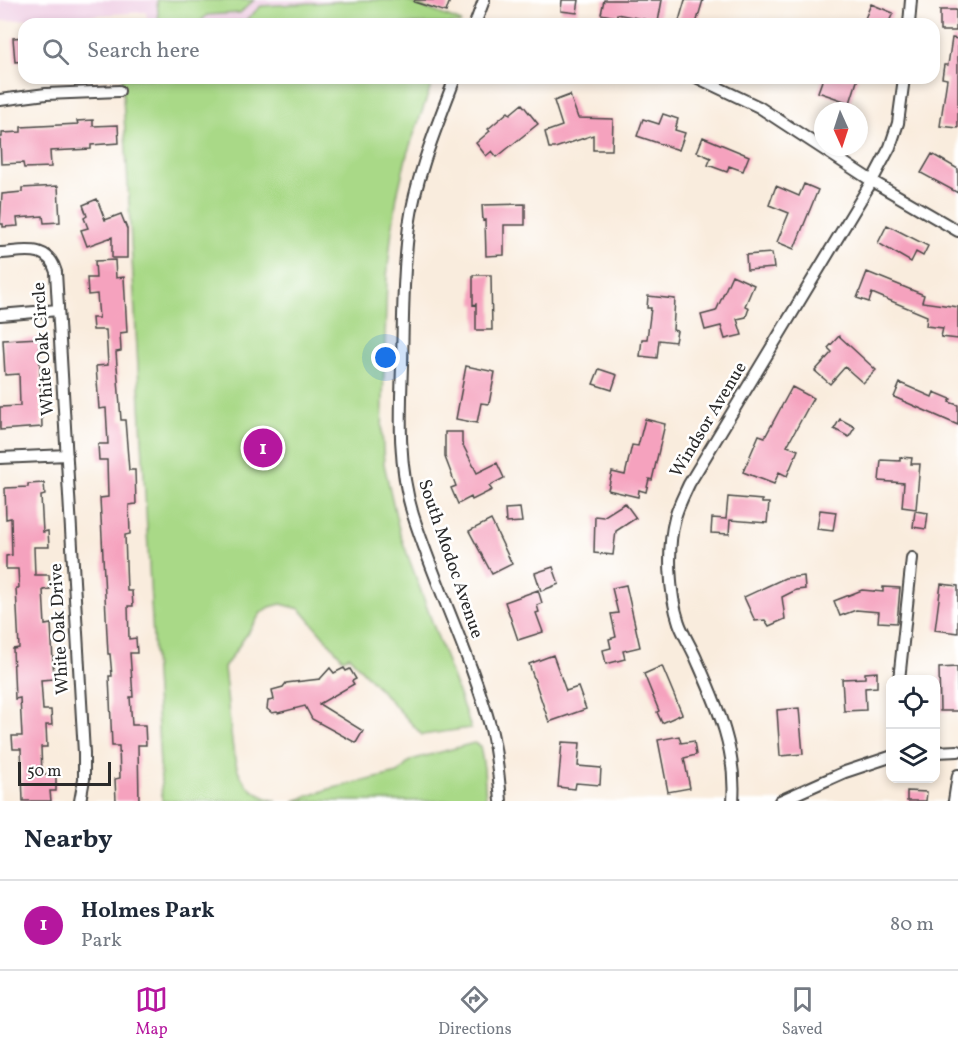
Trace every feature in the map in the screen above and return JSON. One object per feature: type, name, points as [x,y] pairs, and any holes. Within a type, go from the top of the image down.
[{"type":"street","points":[[477,18],[484,0]]},
{"type":"street","points":[[910,18],[911,0]]},
{"type":"street","name":"South Modoc Avenue","points":[[452,84],[430,144],[410,224],[405,269],[400,430],[402,463],[413,515],[480,694],[498,765],[501,801]]},
{"type":"street","points":[[711,84],[759,107],[872,182],[958,231]]},
{"type":"street","name":"Windsor Avenue","points":[[733,801],[735,780],[725,726],[679,622],[674,600],[670,578],[675,517],[689,484],[872,182],[890,147],[898,123],[903,84]]},
{"type":"street","points":[[0,100],[46,94],[119,91]]},
{"type":"street","name":"White Oak Circle","points":[[0,253],[36,251],[50,257],[56,272],[67,455]]},
{"type":"street","points":[[0,315],[58,310]]},
{"type":"street","points":[[0,458],[67,455]]},
{"type":"street","name":"White Oak Drive","points":[[67,455],[84,753],[84,779],[80,801]]},
{"type":"street","points":[[900,675],[912,558]]},
{"type":"street","points":[[940,752],[958,751]]},
{"type":"street","points":[[780,801],[845,772],[886,759]]},
{"type":"street","points":[[954,801],[958,775]]},
{"type":"shaded area","points":[[0,0],[364,0],[262,6],[248,18],[147,18],[146,12],[18,18],[18,20],[0,21]]},
{"type":"green space","points":[[157,0],[254,0],[240,13],[207,15],[204,18],[158,18]]},
{"type":"green space","points":[[405,0],[451,18],[248,18],[261,6]]},
{"type":"green space","points":[[122,84],[432,84],[407,154],[397,196],[387,277],[382,432],[384,464],[400,534],[471,728],[422,735],[349,656],[343,659],[300,609],[281,604],[261,613],[224,668],[233,750],[239,773],[252,790],[263,797],[277,801],[162,801]]},
{"type":"green space","points":[[474,743],[480,746],[486,801],[294,801],[329,789],[398,773],[411,760]]},
{"type":"building","points":[[415,0],[450,0],[446,12],[414,2]]},
{"type":"building","points":[[562,0],[579,0],[577,13],[561,11]]},
{"type":"building","points":[[604,0],[662,0],[659,18],[638,18],[617,14],[616,17],[601,14]]},
{"type":"building","points":[[685,0],[703,0],[698,18],[680,18]]},
{"type":"building","points":[[871,4],[893,13],[891,18],[865,18]]},
{"type":"building","points":[[940,10],[956,10],[956,31],[940,31]]},
{"type":"building","points":[[13,38],[18,38],[18,62],[15,62]]},
{"type":"building","points":[[952,38],[958,39],[958,128],[940,126],[947,79],[942,78],[944,65],[948,65]]},
{"type":"building","points":[[821,84],[856,84],[850,102],[818,92]]},
{"type":"building","points":[[570,95],[578,118],[613,119],[612,150],[593,150],[593,135],[549,148],[545,132],[562,126],[554,101]]},
{"type":"building","points":[[522,104],[538,124],[497,157],[492,151],[486,156],[476,143],[508,112],[510,114]]},
{"type":"building","points":[[663,114],[678,119],[675,130],[685,133],[679,150],[637,136],[643,119],[659,124]]},
{"type":"building","points":[[93,120],[93,126],[118,125],[119,143],[91,145],[91,149],[50,151],[51,167],[24,168],[23,163],[1,164],[0,137],[2,133],[21,132],[21,127],[78,124],[77,121]]},
{"type":"building","points":[[703,137],[749,156],[743,171],[729,166],[727,172],[708,165],[711,158],[697,152]]},
{"type":"building","points":[[932,154],[958,169],[958,193],[921,173]]},
{"type":"building","points":[[804,184],[818,190],[794,249],[777,242],[789,213],[769,205],[776,186],[799,196]]},
{"type":"building","points":[[58,186],[60,222],[44,223],[43,216],[17,218],[18,226],[3,227],[3,224],[0,224],[2,194],[22,192],[22,188]]},
{"type":"building","points":[[97,199],[105,220],[121,214],[127,229],[127,258],[112,258],[112,237],[87,246],[81,230],[88,228],[83,205]]},
{"type":"building","points":[[525,204],[525,225],[504,225],[504,255],[486,256],[485,220],[483,221],[482,205]]},
{"type":"building","points":[[887,225],[928,246],[923,256],[916,252],[911,262],[878,243]]},
{"type":"building","points":[[772,253],[774,268],[747,270],[746,255]]},
{"type":"building","points":[[115,260],[116,278],[124,277],[127,332],[120,333],[121,351],[116,352],[121,420],[125,420],[129,470],[135,470],[136,504],[129,505],[130,534],[125,535],[127,591],[132,591],[133,606],[128,606],[129,639],[136,638],[137,653],[130,653],[132,725],[145,725],[146,745],[138,745],[139,801],[116,801],[115,779],[120,778],[119,746],[112,746],[109,676],[112,676],[110,654],[108,654],[100,498],[108,497],[107,460],[99,460],[98,444],[108,444],[106,408],[99,409],[96,366],[108,365],[106,330],[93,330],[92,318],[99,318],[97,294],[88,295],[87,278],[96,278],[95,261]]},
{"type":"building","points":[[867,272],[924,295],[922,302],[958,307],[958,339],[941,337],[943,328],[926,326],[927,316],[872,293],[869,302],[857,298]]},
{"type":"building","points":[[473,275],[491,275],[492,330],[476,330]]},
{"type":"building","points":[[732,275],[754,285],[745,306],[749,308],[746,317],[737,319],[742,335],[725,339],[721,326],[705,330],[701,315],[716,311]]},
{"type":"building","points":[[648,296],[675,299],[673,330],[677,331],[675,342],[659,340],[657,358],[640,356],[642,339],[647,339],[651,308],[647,308]]},
{"type":"building","points":[[839,336],[876,370],[863,383],[845,367],[830,384],[815,371],[832,352],[828,348]]},
{"type":"building","points":[[39,338],[42,427],[0,430],[0,407],[20,406],[19,374],[5,375],[3,340]]},
{"type":"building","points":[[466,366],[495,372],[489,404],[481,403],[477,423],[456,419]]},
{"type":"building","points":[[599,369],[617,375],[612,390],[593,384]]},
{"type":"building","points":[[900,383],[932,397],[934,392],[951,399],[949,402],[958,405],[958,425],[894,397]]},
{"type":"building","points":[[792,387],[813,398],[787,446],[798,450],[787,476],[779,472],[774,484],[743,472],[759,435],[765,437]]},
{"type":"building","points":[[645,419],[665,424],[652,480],[649,479],[646,492],[639,490],[638,497],[608,490],[612,472],[625,475],[632,445],[638,446]]},
{"type":"building","points":[[840,419],[855,427],[849,437],[834,429]]},
{"type":"building","points":[[445,432],[462,432],[462,443],[477,473],[497,463],[504,478],[489,486],[492,490],[458,504],[451,488],[456,486],[445,457]]},
{"type":"building","points":[[900,457],[912,458],[911,464],[920,464],[916,509],[902,507],[904,483],[879,481],[881,460],[900,461]]},
{"type":"building","points":[[44,483],[45,495],[41,496],[43,532],[48,531],[49,547],[34,547],[35,575],[49,575],[50,589],[43,590],[45,625],[51,624],[54,679],[41,680],[43,710],[51,710],[52,725],[46,725],[47,747],[41,747],[42,775],[56,775],[56,791],[50,791],[51,801],[23,801],[21,749],[13,749],[12,736],[22,736],[20,698],[15,699],[13,649],[19,648],[16,588],[19,588],[18,569],[6,569],[6,556],[12,555],[11,518],[6,519],[5,488],[28,487],[28,484]]},
{"type":"building","points":[[728,497],[762,500],[762,503],[769,503],[767,523],[730,520],[729,534],[711,533],[712,518],[726,519]]},
{"type":"building","points":[[625,503],[636,518],[616,531],[613,555],[594,553],[595,516],[603,517]]},
{"type":"building","points":[[520,508],[522,522],[506,523],[505,509]]},
{"type":"building","points":[[820,510],[836,512],[833,531],[817,529]]},
{"type":"building","points":[[915,511],[928,513],[926,529],[913,527]]},
{"type":"building","points":[[491,520],[512,564],[492,574],[469,531]]},
{"type":"building","points":[[553,567],[559,584],[541,591],[535,573]]},
{"type":"building","points":[[804,576],[805,589],[796,590],[782,597],[785,619],[769,626],[765,620],[755,621],[744,597],[785,578]]},
{"type":"building","points":[[941,584],[958,586],[958,633],[935,630]]},
{"type":"building","points":[[626,585],[640,647],[623,651],[625,659],[606,664],[603,650],[611,648],[609,639],[616,637],[611,614],[618,613],[612,588]]},
{"type":"building","points":[[883,587],[900,588],[897,623],[878,622],[879,612],[856,610],[840,616],[834,601],[862,590],[883,592]]},
{"type":"building","points":[[538,590],[542,603],[537,605],[539,612],[536,613],[543,632],[518,640],[505,602]]},
{"type":"building","points":[[553,655],[566,691],[578,687],[586,709],[549,722],[529,664]]},
{"type":"building","points":[[662,666],[682,714],[662,723],[644,674]]},
{"type":"building","points":[[957,667],[958,711],[940,711],[939,668]]},
{"type":"building","points":[[330,668],[334,673],[344,668],[346,671],[350,669],[356,679],[352,681],[354,684],[319,704],[363,731],[356,743],[312,719],[305,706],[278,713],[272,713],[267,709],[268,701],[274,700],[272,690],[283,687],[286,683],[320,679]]},
{"type":"building","points":[[877,672],[877,687],[865,688],[866,710],[844,711],[842,679],[865,678],[865,673]]},
{"type":"building","points":[[799,708],[803,754],[780,756],[777,710]]},
{"type":"building","points":[[679,736],[681,743],[694,741],[696,755],[684,758],[690,788],[668,792],[658,740]]},
{"type":"building","points":[[562,742],[580,743],[578,766],[601,768],[600,785],[576,783],[575,789],[558,787]]},
{"type":"building","points":[[907,791],[927,792],[926,801],[907,801]]},
{"type":"place","name":"Holmes Park","points":[[263,448]]}]
